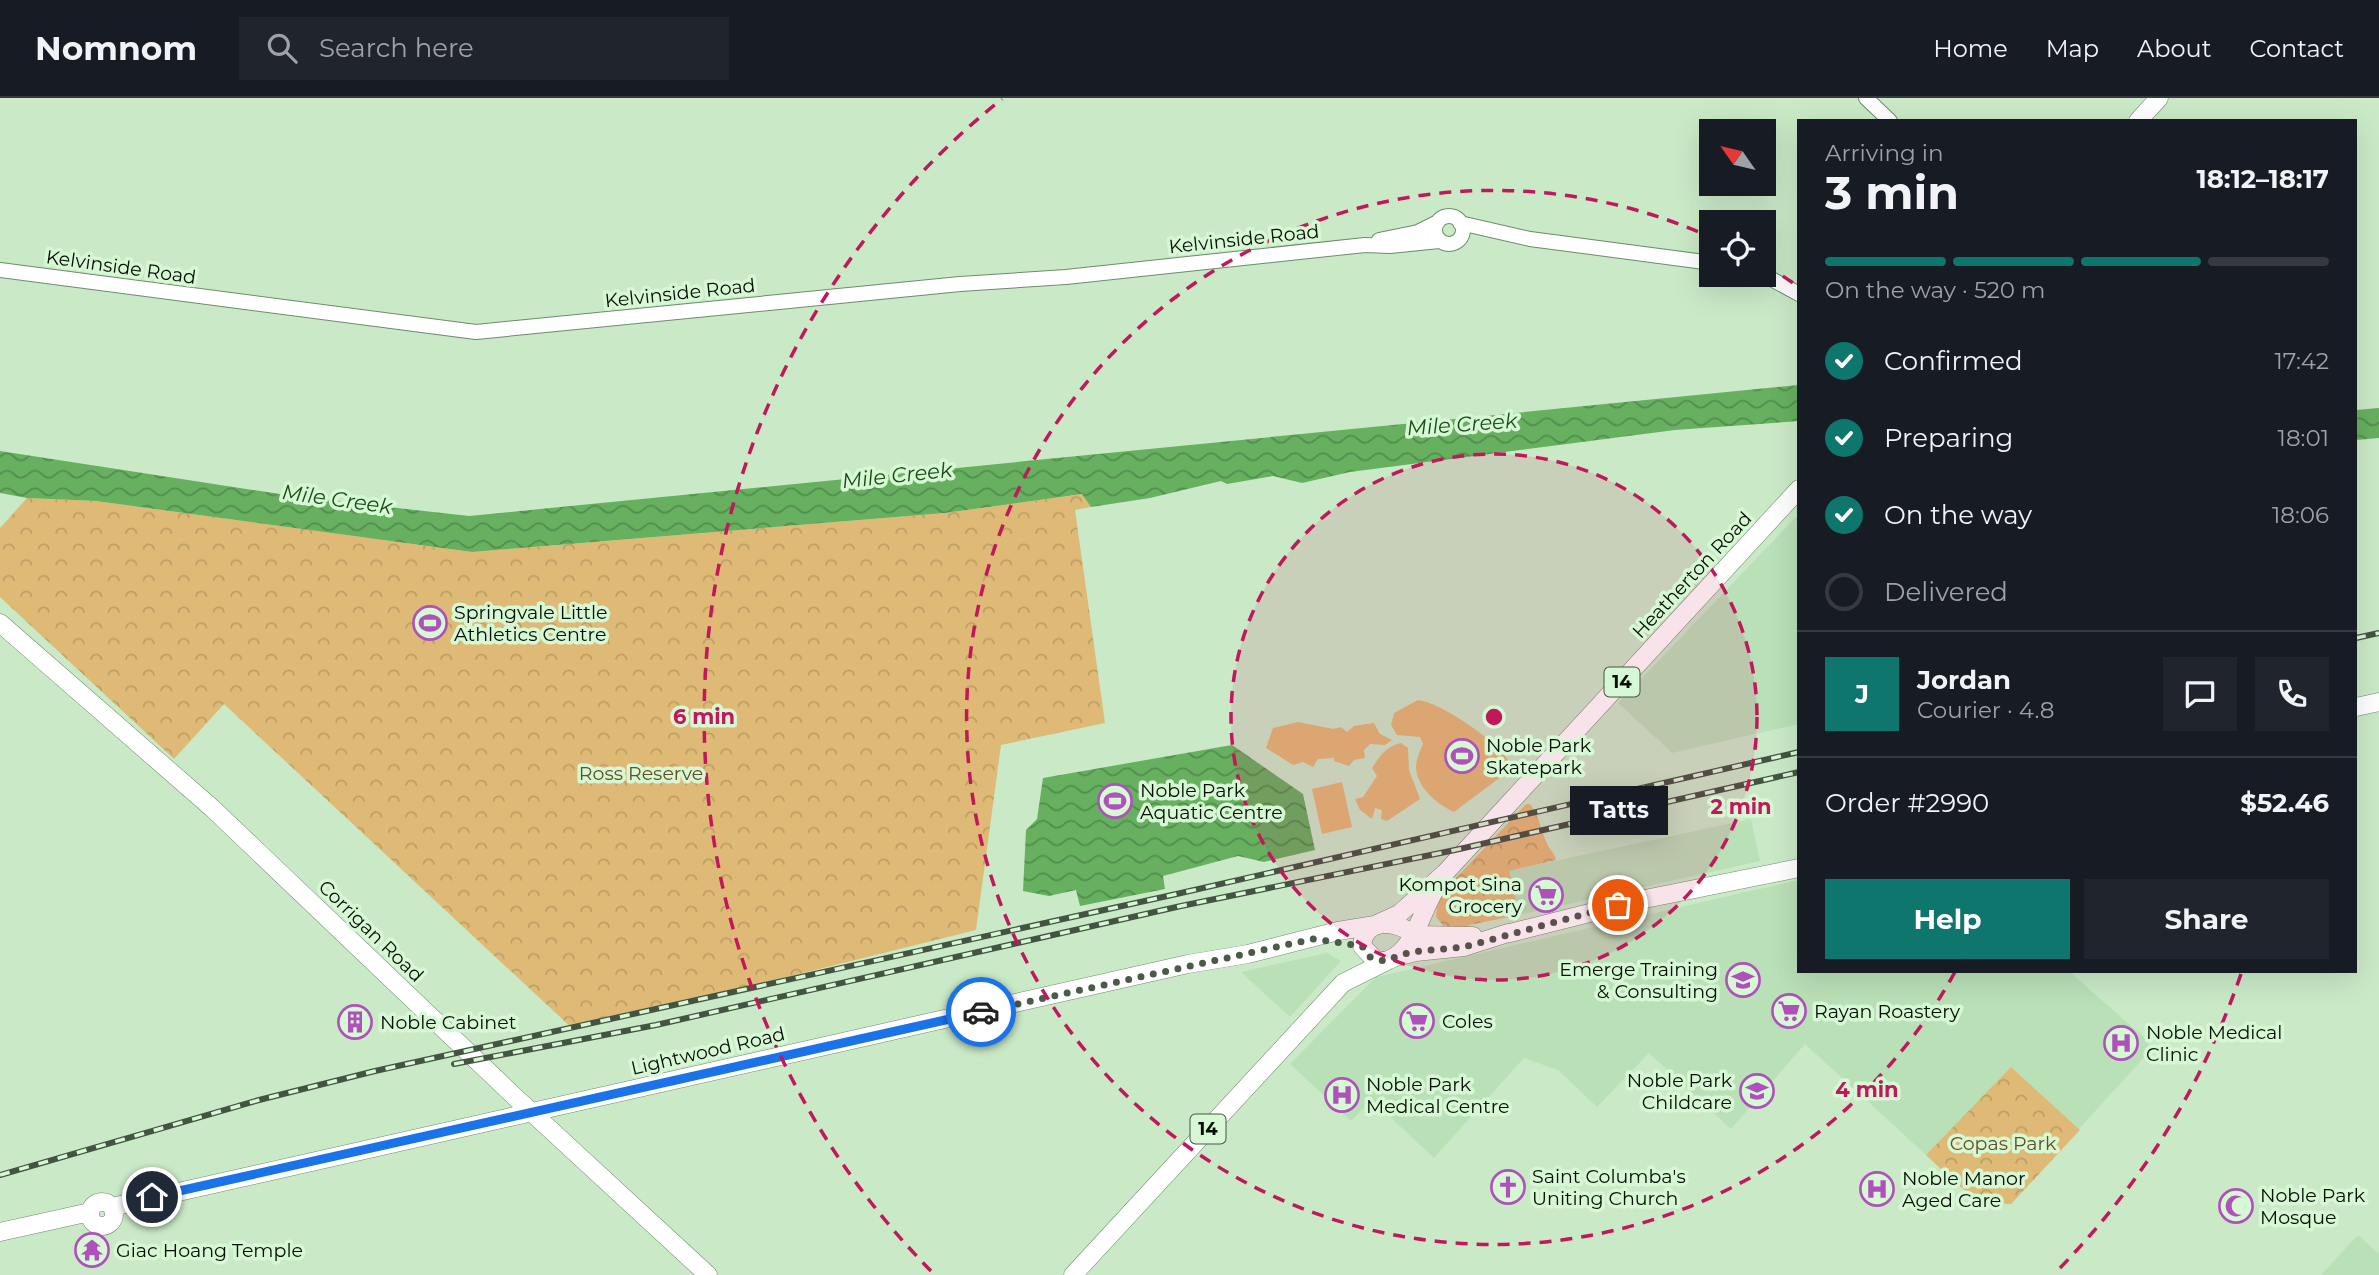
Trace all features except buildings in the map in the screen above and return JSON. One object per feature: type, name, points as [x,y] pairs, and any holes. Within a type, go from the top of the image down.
[{"type":"main road","points":[[2140,119],[2159,98]]},
{"type":"main road","name":"Heatherton Road","points":[[1376,925],[1399,914],[1445,873],[1797,491]]},
{"type":"main road","name":"Corrigan Road","points":[[0,623],[212,808],[708,1275]]},
{"type":"main road","points":[[2357,707],[2379,702]]},
{"type":"main road","points":[[1362,946],[1374,960],[1390,959],[1411,952],[1464,947],[1631,902],[1797,868]]},
{"type":"main road","name":"Heatherton Road","points":[[1414,934],[1445,873]]},
{"type":"main road","points":[[1434,891],[1432,918],[1440,930],[1450,937]]},
{"type":"main road","points":[[1376,925],[1394,925],[1414,934],[1450,937],[1509,933]]},
{"type":"main road","name":"Lightwood Road","points":[[0,1232],[90,1212],[93,1223],[105,1226],[113,1218],[112,1207],[1313,939],[1338,931],[1376,925]]},
{"type":"main road","name":"14","points":[[1073,1275],[1343,984],[1362,946],[1364,935],[1376,925]]},
{"type":"main road","name":"14","points":[[1343,984],[1390,959],[1414,934]]},
{"type":"main road","name":"Lightwood Road","points":[[1313,939],[1362,946]]},
{"type":"street","points":[[1866,98],[1888,119]]},
{"type":"street","points":[[1499,233],[1479,233],[1450,244],[1439,241],[1435,230],[1438,222],[1447,217],[1499,233],[1699,261]]},
{"type":"street","name":"Kelvinside Road","points":[[0,270],[476,331],[960,284],[1066,277],[1365,245],[1418,232],[1438,222]]},
{"type":"street","points":[[1460,223],[1460,239]]},
{"type":"street","name":"Kelvinside Road","points":[[1365,245],[1390,246],[1439,241]]},
{"type":"street","points":[[1776,282],[1797,293]]},
{"type":"shaded area","points":[[1797,516],[1797,724],[1672,753],[1618,703]]},
{"type":"shaded area","points":[[1751,819],[1760,861],[1519,915],[1508,871]]},
{"type":"shaded area","points":[[1797,880],[1797,973],[2074,973],[2147,1040],[2150,1047],[2148,1053],[2011,1204],[1992,1204],[1971,1196],[1805,1044],[1731,1129],[1649,1053],[1597,1107],[1558,1070],[1524,1058],[1434,1158],[1372,1100],[1351,1121],[1290,1064],[1376,977]]},
{"type":"shaded area","points":[[1327,953],[1341,961],[1290,1017],[1241,972]]},
{"type":"shaded area","points":[[2358,1235],[2379,1254],[2379,1275],[2321,1275]]},
{"type":"green space","name":"Ross Reserve","points":[[1083,494],[1091,507],[1075,510],[1105,723],[1001,745],[976,930],[574,1030],[224,704],[174,759],[0,597],[0,528],[27,498],[96,501],[472,552],[945,513]]},
{"type":"green space","name":"Noble Park Skatepark","points":[[1418,700],[1454,715],[1492,743],[1508,760],[1506,773],[1454,812],[1440,804],[1421,784],[1416,769],[1423,744],[1420,737],[1397,735],[1391,725],[1394,713]]},
{"type":"green space","points":[[1298,722],[1333,729],[1341,727],[1347,732],[1354,726],[1374,723],[1380,734],[1392,740],[1385,745],[1370,744],[1364,750],[1365,758],[1354,760],[1349,766],[1334,761],[1334,758],[1318,759],[1313,767],[1303,762],[1293,765],[1266,748],[1273,728]]},
{"type":"green space","points":[[1401,743],[1408,748],[1409,770],[1420,799],[1387,821],[1381,819],[1382,810],[1375,808],[1372,819],[1360,810],[1355,799],[1363,797],[1377,776],[1372,768],[1381,756],[1391,746]]},
{"type":"green space","points":[[1342,782],[1352,827],[1322,834],[1312,789]]},
{"type":"green space","points":[[1526,804],[1530,804],[1536,813],[1556,860],[1509,871],[1519,915],[1469,925],[1465,930],[1446,929],[1436,917],[1438,897]]},
{"type":"green space","name":"Copas Park","points":[[2011,1067],[2080,1130],[2011,1204],[1984,1200],[1974,1195],[1955,1182],[1926,1155]]},
{"type":"water","name":"Mile Creek","points":[[1797,385],[1797,421],[1675,430],[1350,472],[1302,483],[1273,476],[1227,484],[1221,481],[1150,498],[1091,507],[1082,494],[945,513],[472,552],[96,501],[27,498],[0,493],[0,451],[299,497],[469,516]]},
{"type":"water","points":[[2379,408],[2379,438],[2357,440],[2357,410]]},
{"type":"water","points":[[1232,745],[1303,794],[1315,850],[1264,862],[1238,856],[1163,876],[1165,889],[1080,906],[1076,890],[1049,896],[1023,891],[1026,830],[1037,819],[1043,778]]},
{"type":"railway","points":[[2357,638],[2379,633]]},
{"type":"railway","points":[[0,1175],[259,1100],[375,1071],[1181,893],[1797,752]]},
{"type":"railway","points":[[454,1064],[656,1025],[1181,906],[1455,850],[1797,772]]},
{"type":"way so far","points":[[981,1012],[1188,964],[1313,939],[1362,946],[1370,957],[1376,961],[1384,961],[1411,952],[1445,951],[1464,947],[1618,905]]},
{"type":"place","name":"Springvale Little Athletics Centre","points":[[430,623]]},
{"type":"place","name":"Noble Park Skatepark","points":[[1462,756]]},
{"type":"place","name":"Noble Park Aquatic Centre","points":[[1115,801]]},
{"type":"place","name":"Kompot Sina Grocery","points":[[1546,895]]},
{"type":"place","name":"Tatts","points":[[1618,905]]},
{"type":"place","name":"Emerge Training & Consulting","points":[[1743,980]]},
{"type":"place","name":"Rayan Roastery","points":[[1789,1011]]},
{"type":"place","name":"Coles","points":[[1417,1021]]},
{"type":"place","name":"Noble Cabinet","points":[[355,1022]]},
{"type":"place","name":"Noble Medical Clinic","points":[[2121,1043]]},
{"type":"place","name":"Noble Park Childcare","points":[[1757,1091]]},
{"type":"place","name":"Noble Park Medical Centre","points":[[1342,1095]]},
{"type":"place","name":"Saint Columba's Uniting Church","points":[[1508,1187]]},
{"type":"place","name":"Noble Manor Aged Care","points":[[1877,1189]]},
{"type":"place","name":"Noble Park Mosque","points":[[2236,1206]]},
{"type":"place","name":"Giac Hoang Temple","points":[[92,1250]]},
{"type":"route","points":[[152,1197],[981,1012]]}]
